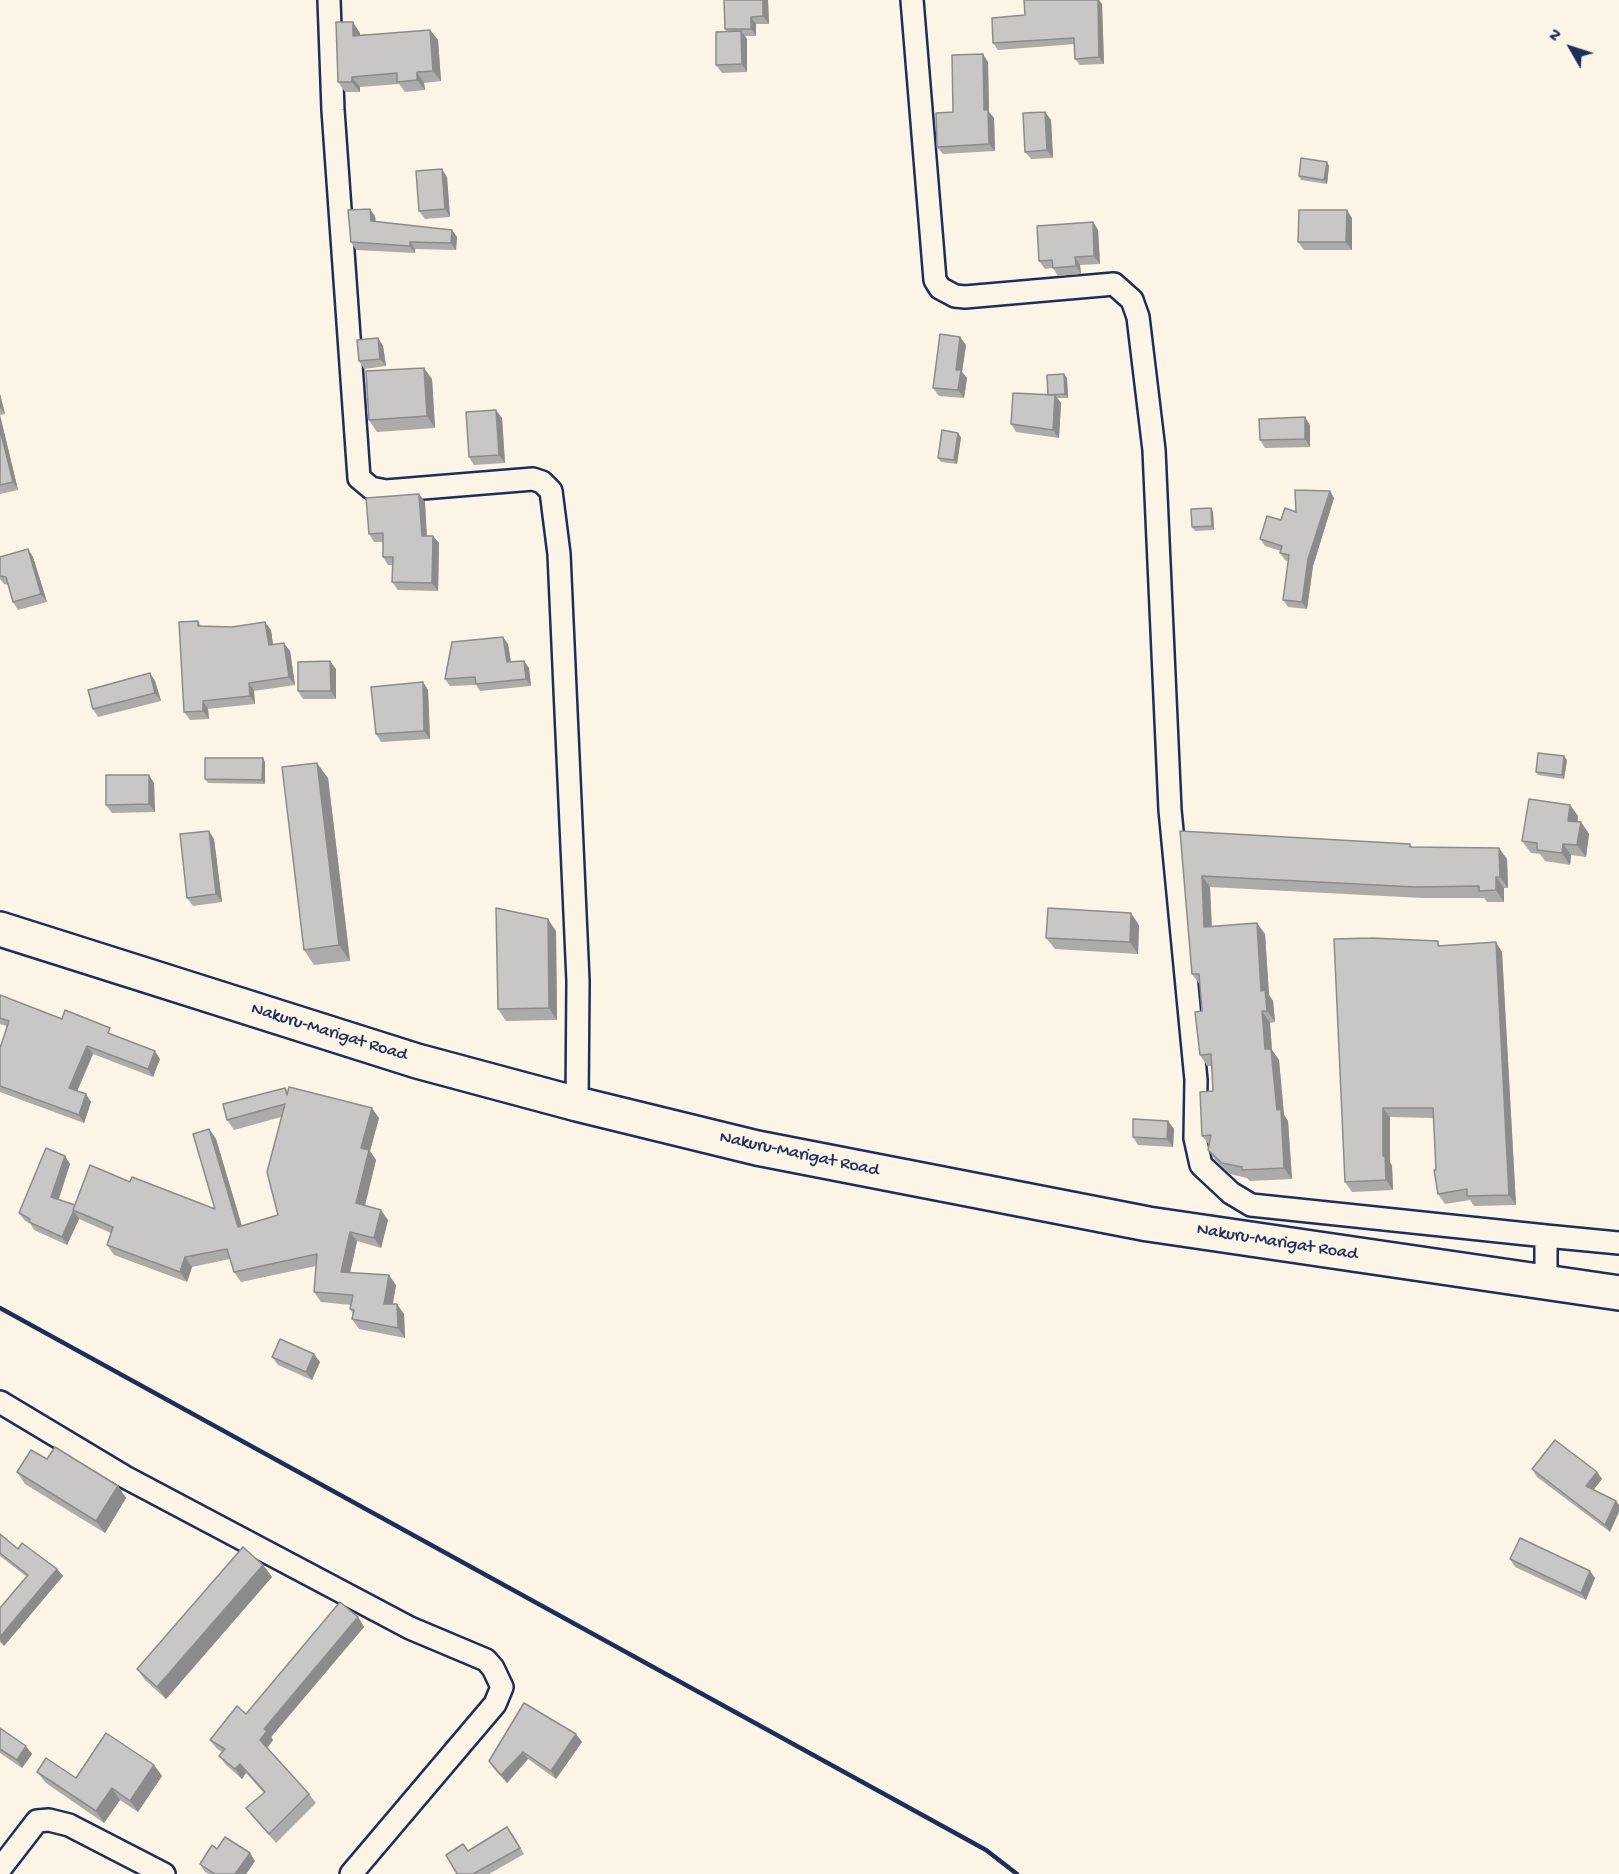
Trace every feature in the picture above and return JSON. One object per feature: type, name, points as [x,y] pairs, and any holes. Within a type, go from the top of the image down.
[{"type":"main road","name":"Nakuru-Marigat Road","points":[[0,929],[417,1061],[577,1104],[757,1148],[1148,1224],[1619,1293]]},
{"type":"street","points":[[329,0],[333,110],[359,478],[371,488],[386,491],[533,479],[542,482],[551,491],[559,554],[578,981],[577,1104]]},
{"type":"street","points":[[912,0],[934,280],[940,288],[955,296],[965,297],[1114,284],[1132,300],[1138,317],[1154,450],[1170,810],[1196,1080],[1195,1138],[1201,1165],[1231,1192],[1251,1205],[1619,1243]]},
{"type":"street","points":[[1545,1236],[1546,1283]]},
{"type":"street","points":[[0,1402],[125,1477],[410,1628],[486,1660],[493,1668],[502,1688],[495,1704],[351,1874]]},
{"type":"street","points":[[0,1869],[37,1821],[49,1820],[69,1825],[164,1874]]},
{"type":"building","points":[[724,0],[763,0],[763,16],[751,17],[751,29],[725,29]]},
{"type":"building","points":[[1024,0],[1098,0],[1099,57],[1075,59],[1074,38],[993,43],[992,18],[1025,15]]},
{"type":"building","points":[[336,22],[353,22],[353,36],[430,30],[433,71],[417,72],[417,80],[397,82],[397,73],[352,77],[352,82],[338,82]]},
{"type":"building","points":[[741,31],[742,64],[716,65],[716,32]]},
{"type":"building","points":[[983,54],[984,110],[988,110],[989,144],[937,147],[936,113],[953,112],[952,55]]},
{"type":"building","points":[[1045,112],[1047,150],[1025,152],[1023,113]]},
{"type":"building","points":[[1301,158],[1327,162],[1324,180],[1299,176]]},
{"type":"building","points":[[442,169],[445,209],[419,211],[416,171]]},
{"type":"building","points":[[370,209],[371,221],[452,230],[451,243],[410,242],[410,246],[351,242],[348,210]]},
{"type":"building","points":[[1299,210],[1347,210],[1346,242],[1298,242]]},
{"type":"building","points":[[1093,222],[1094,256],[1075,257],[1076,266],[1053,268],[1052,260],[1039,261],[1037,226]]},
{"type":"building","points":[[940,334],[960,337],[956,370],[961,370],[958,390],[933,388]]},
{"type":"building","points":[[378,338],[380,359],[359,361],[357,340]]},
{"type":"building","points":[[424,368],[427,416],[369,420],[366,371]]},
{"type":"building","points":[[1064,374],[1065,394],[1048,395],[1047,375]]},
{"type":"building","points":[[1013,393],[1055,395],[1053,430],[1011,424]]},
{"type":"building","points":[[496,410],[499,455],[469,457],[466,412]]},
{"type":"building","points":[[1305,417],[1305,439],[1260,440],[1259,419]]},
{"type":"building","points":[[0,429],[13,482],[0,485]]},
{"type":"building","points":[[942,430],[958,433],[954,460],[938,458]]},
{"type":"building","points":[[1295,490],[1330,491],[1308,559],[1302,602],[1283,600],[1289,555],[1280,553],[1282,546],[1260,539],[1267,516],[1281,520],[1285,508],[1296,512]]},
{"type":"building","points":[[419,494],[422,536],[433,536],[432,583],[392,582],[393,557],[383,557],[383,533],[369,534],[366,498]]},
{"type":"building","points":[[1211,508],[1212,526],[1192,527],[1191,509]]},
{"type":"building","points":[[28,549],[41,594],[13,602],[6,577],[0,576],[0,557]]},
{"type":"building","points":[[198,621],[198,626],[232,627],[265,622],[269,645],[284,643],[289,677],[249,683],[250,696],[203,701],[203,711],[184,712],[179,622]]},
{"type":"building","points":[[503,637],[507,662],[524,661],[526,679],[476,684],[475,677],[445,679],[452,642]]},
{"type":"building","points":[[330,661],[331,691],[298,691],[298,662]]},
{"type":"building","points":[[150,673],[155,693],[93,709],[88,690]]},
{"type":"building","points":[[423,682],[424,731],[376,734],[371,687]]},
{"type":"building","points":[[1538,753],[1564,756],[1562,775],[1536,772]]},
{"type":"building","points":[[205,758],[263,758],[262,780],[205,779]]},
{"type":"building","points":[[317,763],[339,945],[304,950],[282,767]]},
{"type":"building","points":[[106,775],[149,775],[149,804],[106,805]]},
{"type":"building","points":[[1529,799],[1570,805],[1568,821],[1581,822],[1577,845],[1563,844],[1562,853],[1537,850],[1537,843],[1522,841]]},
{"type":"building","points":[[209,831],[216,894],[187,898],[180,834]]},
{"type":"building","points":[[1180,831],[1410,844],[1410,847],[1499,848],[1500,877],[1496,877],[1496,890],[1479,891],[1479,886],[1415,887],[1202,876],[1204,927],[1257,923],[1261,991],[1265,990],[1267,1011],[1262,1011],[1265,1049],[1271,1049],[1277,1110],[1281,1109],[1284,1168],[1242,1170],[1242,1167],[1222,1163],[1208,1150],[1211,1135],[1202,1136],[1200,1092],[1213,1091],[1211,1054],[1200,1055],[1195,1012],[1202,1011],[1199,974],[1192,974]]},
{"type":"building","points":[[496,908],[548,919],[549,1008],[498,1009]]},
{"type":"building","points":[[1048,908],[1131,913],[1130,942],[1046,938]]},
{"type":"building","points":[[1334,939],[1438,941],[1438,946],[1496,942],[1509,1195],[1467,1196],[1467,1189],[1438,1194],[1434,1170],[1436,1170],[1433,1108],[1383,1108],[1383,1156],[1385,1156],[1386,1180],[1345,1182]]},
{"type":"building","points":[[0,995],[62,1019],[65,1010],[110,1028],[108,1033],[155,1051],[148,1069],[87,1046],[69,1088],[86,1094],[79,1115],[0,1086],[0,1048],[9,1021],[0,1018]]},
{"type":"building","points":[[289,1087],[372,1108],[361,1148],[369,1150],[356,1203],[381,1210],[374,1238],[350,1232],[341,1272],[389,1275],[384,1304],[397,1304],[398,1328],[352,1319],[354,1310],[350,1309],[353,1295],[314,1292],[317,1254],[234,1272],[227,1249],[185,1257],[180,1272],[107,1245],[113,1227],[73,1210],[90,1165],[130,1182],[132,1177],[215,1209],[193,1134],[209,1129],[238,1227],[278,1215],[267,1172],[285,1104],[227,1120],[223,1104],[285,1088],[287,1095]]},
{"type":"building","points":[[1133,1119],[1168,1121],[1167,1139],[1133,1137]]},
{"type":"building","points":[[46,1148],[65,1156],[51,1197],[75,1205],[62,1237],[29,1222],[30,1219],[19,1213]]},
{"type":"building","points":[[280,1339],[314,1354],[306,1372],[272,1357]]},
{"type":"building","points":[[1555,1440],[1597,1472],[1586,1486],[1616,1501],[1605,1525],[1532,1469]]},
{"type":"building","points":[[55,1447],[118,1486],[96,1521],[17,1472],[31,1450],[47,1459]]},
{"type":"building","points":[[0,1534],[18,1549],[22,1543],[57,1569],[0,1637],[0,1608],[28,1575],[0,1553]]},
{"type":"building","points":[[1520,1538],[1590,1571],[1581,1593],[1510,1559]]},
{"type":"building","points":[[243,1547],[263,1565],[157,1687],[137,1669]]},
{"type":"building","points":[[340,1602],[358,1617],[264,1729],[267,1731],[260,1740],[309,1794],[269,1834],[246,1808],[265,1792],[240,1764],[235,1769],[219,1756],[225,1749],[210,1740],[237,1706],[246,1714]]},
{"type":"building","points":[[524,1703],[576,1734],[551,1771],[523,1752],[501,1775],[489,1761]]},
{"type":"building","points":[[0,1728],[26,1746],[17,1760],[0,1749]]},
{"type":"building","points":[[106,1733],[154,1765],[130,1801],[112,1788],[96,1811],[37,1772],[46,1758],[76,1778]]},
{"type":"building","points":[[507,1827],[520,1848],[473,1874],[457,1874],[446,1855],[463,1844],[468,1851]]},
{"type":"building","points":[[225,1837],[250,1853],[235,1874],[215,1874],[200,1864],[212,1845],[217,1849]]},
{"type":"railway","points":[[0,1308],[986,1850],[1017,1874]]}]
